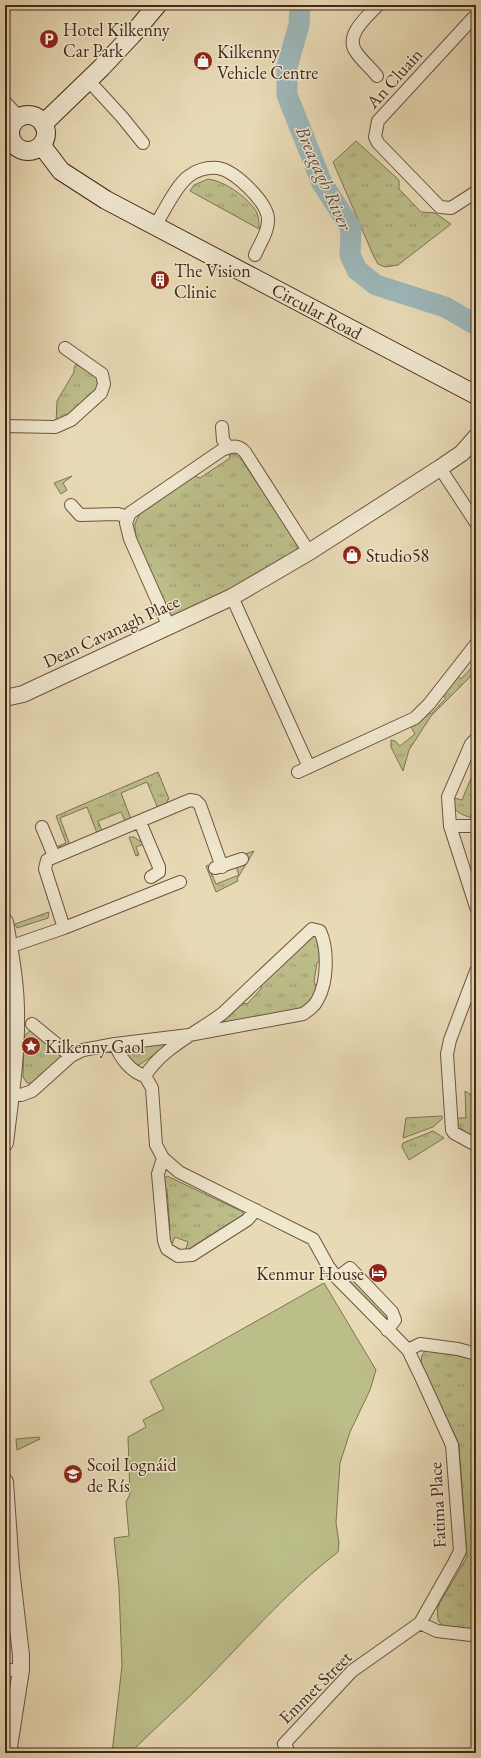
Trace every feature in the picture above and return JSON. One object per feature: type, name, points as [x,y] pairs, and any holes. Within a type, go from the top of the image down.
[{"type":"main road","points":[[43,124],[128,39],[157,5]]},
{"type":"main road","points":[[29,115],[38,118],[46,130],[46,138],[42,146],[35,151],[26,152],[9,147],[10,128],[13,122],[19,117],[29,115]]},
{"type":"main road","name":"Circular Road","points":[[42,146],[61,171],[106,200],[476,395]]},
{"type":"street","points":[[377,76],[357,54],[352,43],[355,31],[378,5]]},
{"type":"street","name":"An Cluain","points":[[476,18],[474,18],[378,121],[375,137],[378,143],[440,208],[451,208],[476,192]]},
{"type":"street","points":[[88,80],[122,117],[143,143]]},
{"type":"street","points":[[5,102],[19,117]]},
{"type":"street","points":[[155,226],[188,176],[207,168],[218,168],[227,171],[259,199],[265,207],[268,216],[266,231],[255,255]]},
{"type":"street","points":[[5,426],[55,427],[71,420],[101,393],[108,382],[102,374],[65,348]]},
{"type":"street","points":[[222,427],[223,440],[228,447]]},
{"type":"street","name":"Dean Cavanagh Place","points":[[5,698],[23,694],[232,597],[309,552],[440,468],[462,452],[476,437]]},
{"type":"street","points":[[169,627],[130,539],[126,523],[127,517],[130,513],[228,447],[241,447],[245,452],[309,552]]},
{"type":"street","points":[[440,468],[476,523]]},
{"type":"street","points":[[71,505],[80,515],[118,514],[127,517]]},
{"type":"street","points":[[232,597],[309,767]]},
{"type":"street","points":[[298,772],[415,718],[429,704],[476,644]]},
{"type":"street","points":[[476,739],[471,744],[448,797],[450,826],[476,907]]},
{"type":"street","points":[[64,928],[45,869],[47,860],[190,800],[196,801],[200,805],[218,867],[242,859]]},
{"type":"street","points":[[140,822],[159,867],[159,872],[157,875],[151,877]]},
{"type":"street","points":[[450,826],[476,826]]},
{"type":"street","points":[[42,827],[54,856]]},
{"type":"street","points":[[9,947],[64,928],[180,882]]},
{"type":"street","points":[[5,922],[14,980],[16,1012],[9,1070],[10,1094],[5,1143]]},
{"type":"street","points":[[10,1094],[21,1094],[32,1091],[71,1056],[83,1050],[115,1044],[189,1035],[303,1014],[311,1009],[318,999],[322,989],[326,959],[324,939],[320,931],[312,929],[223,1013],[207,1025],[189,1035],[153,1064],[146,1076]]},
{"type":"street","points":[[475,978],[450,1040],[448,1054],[452,1130],[454,1133],[476,1145]]},
{"type":"street","points":[[32,1024],[71,1056]]},
{"type":"street","points":[[115,1044],[118,1054],[137,1074],[146,1076]]},
{"type":"street","points":[[146,1076],[152,1088],[156,1145],[163,1158],[158,1174],[164,1241],[167,1249],[178,1256],[192,1255],[247,1220],[256,1210]]},
{"type":"street","name":"Fatima Place","points":[[163,1158],[179,1172],[313,1239],[328,1266],[337,1278],[408,1350],[452,1445],[460,1551],[420,1623]]},
{"type":"street","points":[[337,1278],[350,1268],[377,1296],[395,1317],[393,1323],[387,1330]]},
{"type":"street","points":[[408,1350],[420,1344],[458,1349],[476,1354]]},
{"type":"street","points":[[5,1482],[6,1523],[21,1655],[13,1670],[8,1753]]},
{"type":"street","points":[[420,1623],[437,1631],[471,1635],[476,1634]]},
{"type":"street","name":"Emmet Street","points":[[282,1750],[352,1671],[420,1623]]},
{"type":"green space","points":[[356,141],[399,180],[399,189],[421,212],[435,213],[451,224],[398,265],[385,267],[378,264],[333,162]]},
{"type":"green space","points":[[208,179],[227,186],[250,203],[257,213],[259,229],[190,191],[194,185]]},
{"type":"green space","points":[[76,364],[97,377],[98,388],[65,419],[56,423],[57,401],[74,372]]},
{"type":"green space","points":[[229,454],[235,454],[242,460],[298,545],[296,552],[239,585],[172,616],[169,613],[135,536],[135,524],[139,514],[194,476],[200,478],[230,458]]},
{"type":"green space","points":[[72,476],[63,483],[67,490],[61,494],[54,483]]},
{"type":"green space","points":[[476,653],[476,671],[431,716],[409,750],[403,771],[391,747],[391,740],[395,741],[400,746],[415,734],[411,727],[428,712],[431,714],[446,698],[442,695],[458,676],[461,679],[473,666],[472,659]]},
{"type":"green space","points":[[474,771],[476,772],[476,819],[459,813],[454,807],[453,803],[454,798],[462,800]]},
{"type":"green space","points":[[158,772],[169,799],[167,800],[170,806],[159,811],[147,782],[121,793],[131,819],[125,821],[121,812],[98,821],[102,831],[97,833],[87,807],[60,818],[70,845],[62,848],[58,846],[66,843],[56,816]]},
{"type":"green space","points":[[129,837],[134,837],[144,844],[136,847],[139,855],[136,856]]},
{"type":"green space","points":[[254,851],[237,879],[238,881],[216,892],[206,866],[208,865],[216,884],[239,875],[236,867],[241,866],[244,861],[242,855]]},
{"type":"green space","points":[[49,912],[48,918],[17,928],[15,924]]},
{"type":"green space","points":[[314,935],[318,940],[322,959],[317,963],[314,982],[318,988],[309,1002],[302,1008],[221,1024],[242,1003],[247,1004],[261,989],[262,982]]},
{"type":"green space","points":[[30,1031],[34,1032],[60,1052],[61,1057],[59,1062],[31,1083],[27,1083],[23,1077],[24,1038]]},
{"type":"green space","points":[[165,1043],[166,1047],[139,1065],[136,1065],[125,1054],[125,1049]]},
{"type":"green space","points":[[465,1091],[476,1098],[476,1138],[463,1130],[457,1122],[457,1118],[466,1118]]},
{"type":"green space","points":[[442,1116],[442,1119],[433,1127],[403,1138],[406,1118]]},
{"type":"green space","points":[[433,1131],[444,1138],[409,1160],[402,1147],[403,1143]]},
{"type":"green space","points":[[167,1176],[243,1212],[244,1218],[235,1225],[230,1223],[195,1245],[197,1248],[185,1251],[188,1242],[175,1237],[171,1246],[166,1236],[170,1230],[167,1189],[163,1187],[162,1181]]},
{"type":"green space","points":[[353,1279],[390,1317],[386,1320],[349,1283]]},
{"type":"green space","points":[[324,1283],[376,1370],[370,1390],[350,1432],[340,1463],[336,1523],[339,1543],[338,1552],[283,1600],[198,1688],[130,1753],[112,1753],[122,1666],[119,1588],[114,1538],[129,1536],[126,1502],[130,1494],[128,1437],[146,1427],[143,1420],[164,1409],[150,1381]]},
{"type":"green space","points":[[428,1347],[469,1356],[476,1362],[476,1629],[471,1630],[446,1628],[440,1623],[438,1616],[438,1606],[467,1557],[459,1444],[421,1364],[422,1355]]},
{"type":"green space","points":[[39,1437],[40,1439],[17,1450],[16,1439]]},
{"type":"waterway","name":"Breagagh River","points":[[300,5],[299,25],[287,67],[287,95],[322,183],[351,228],[350,255],[357,270],[376,285],[445,307],[476,325]]},
{"type":"place","name":"Hotel Kilkenny Car Park","points":[[49,39]]},
{"type":"place","name":"Kilkenny Vehicle Centre","points":[[203,61]]},
{"type":"place","name":"The Vision Clinic","points":[[160,280]]},
{"type":"place","name":"Studio58","points":[[352,555]]},
{"type":"place","name":"Kilkenny Gaol","points":[[31,1046]]},
{"type":"place","name":"Kenmur House","points":[[378,1273]]},
{"type":"place","name":"Scoil Iognáid de Rís","points":[[73,1474]]}]
